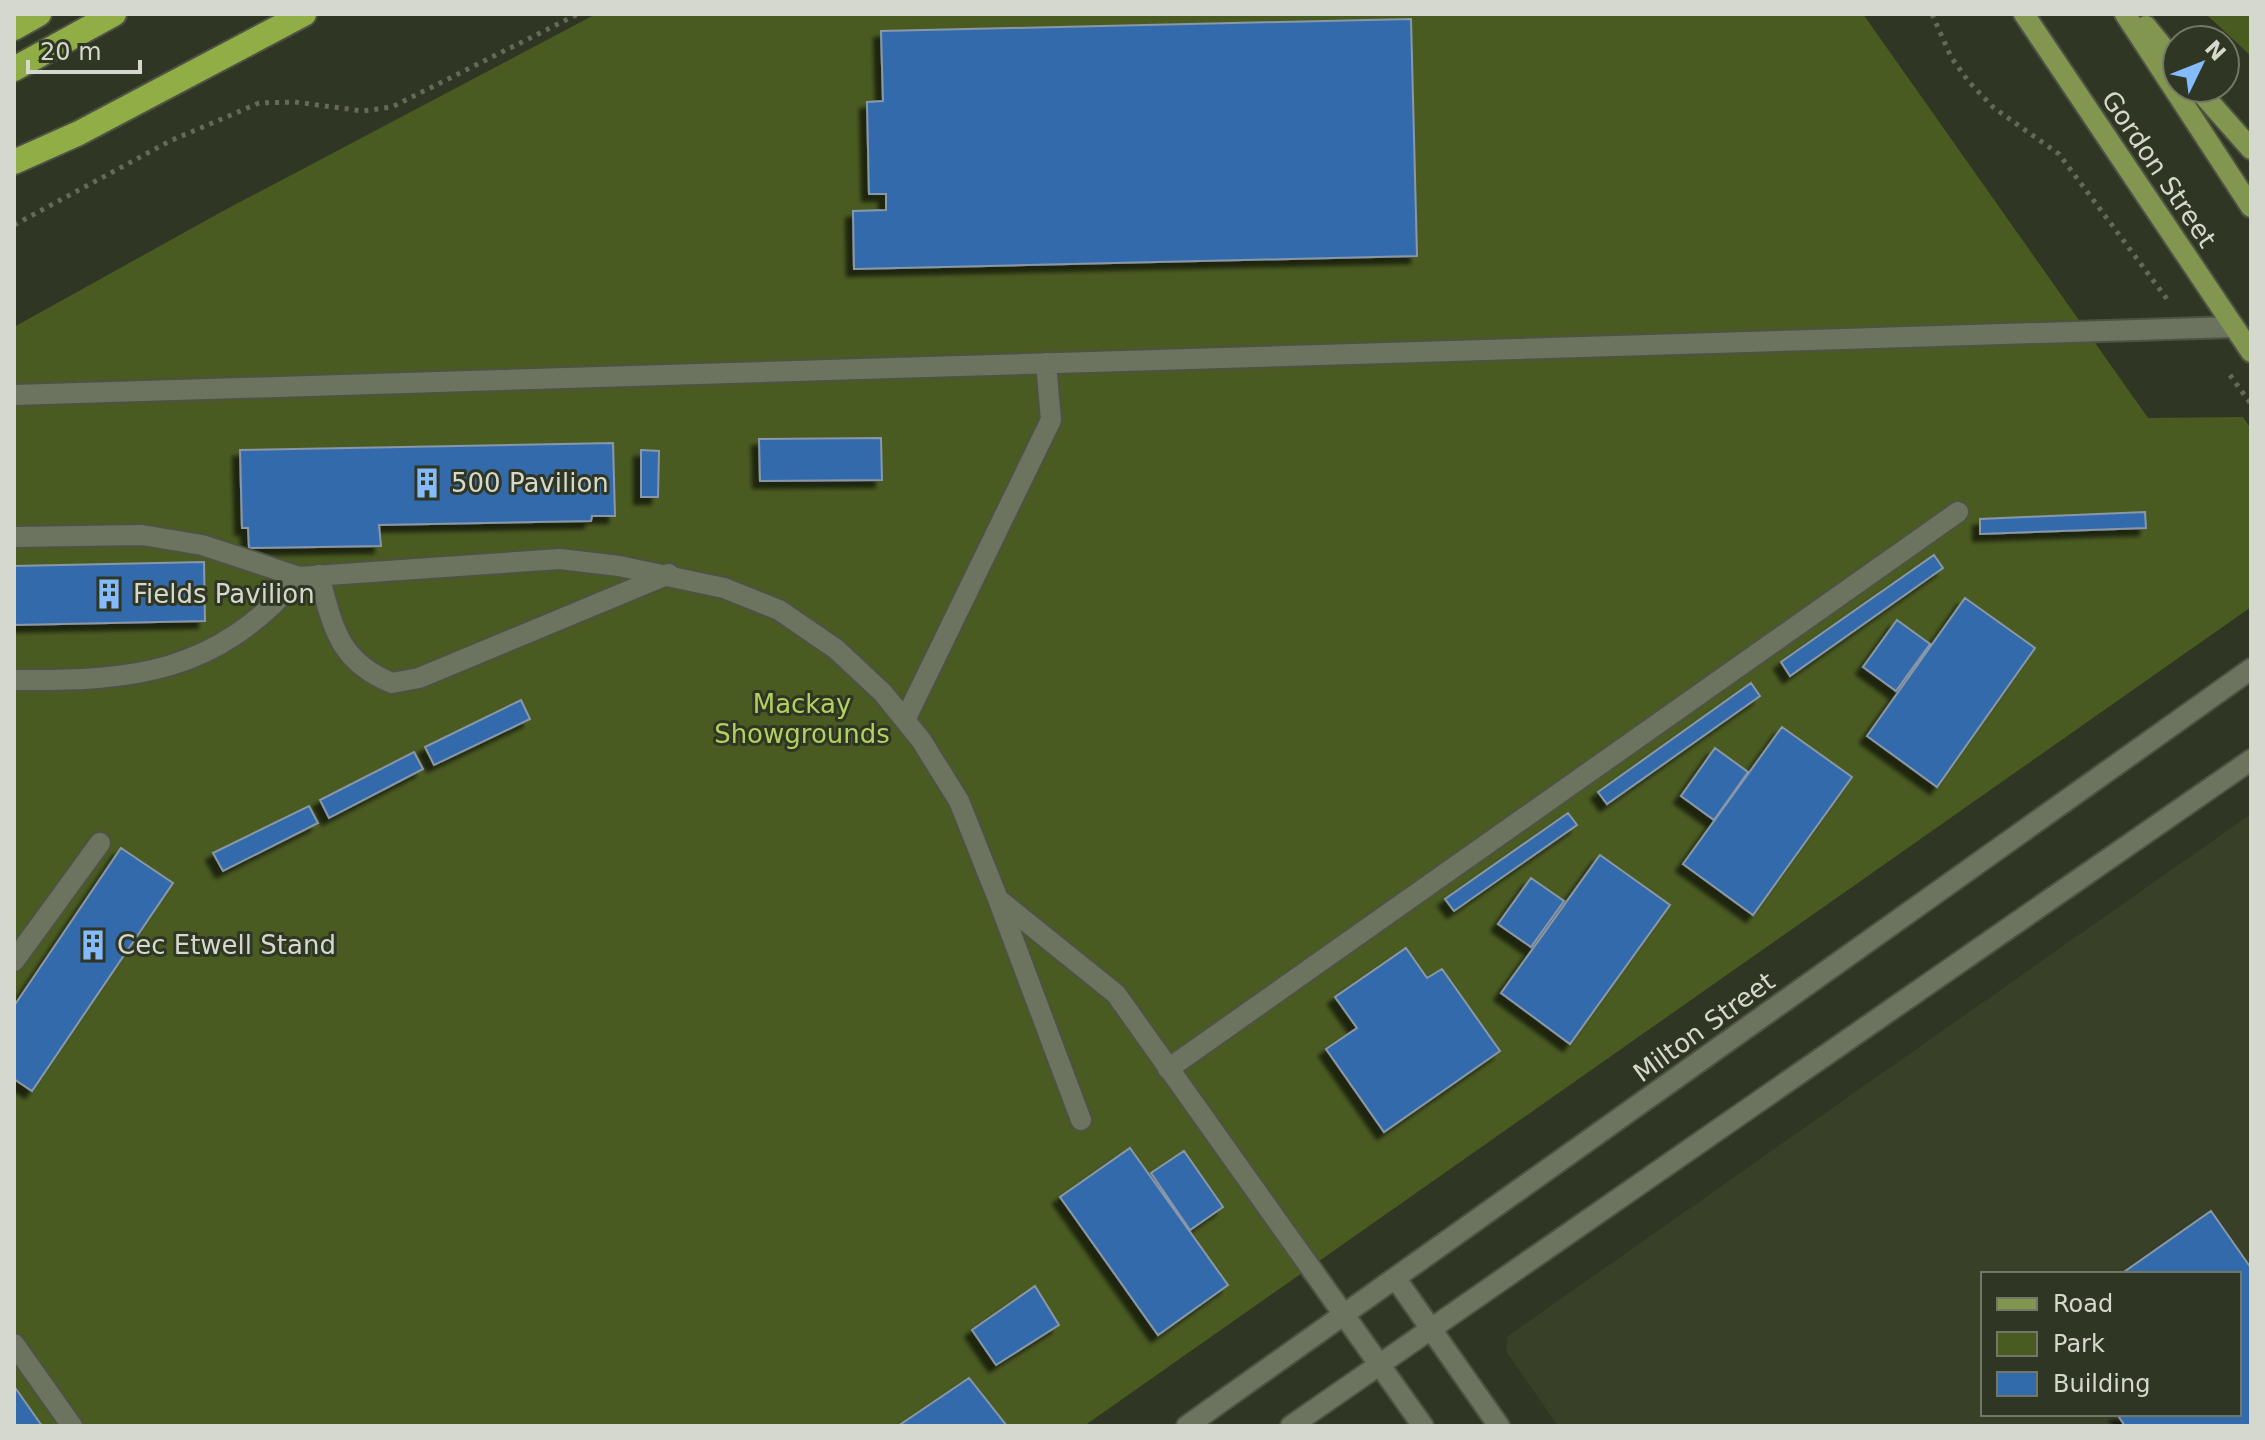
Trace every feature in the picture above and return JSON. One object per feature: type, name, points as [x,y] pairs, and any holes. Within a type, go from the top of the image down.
[{"type":"highway","points":[[14,28],[39,14]]},
{"type":"highway","points":[[14,69],[114,14]]},
{"type":"highway","points":[[14,162],[79,133],[304,14]]},
{"type":"main road","name":"Gordon Street","points":[[2024,14],[2251,352]]},
{"type":"main road","points":[[2125,14],[2251,207]]},
{"type":"main road","points":[[2135,14],[2161,45]]},
{"type":"main road","points":[[2211,104],[2251,149]]},
{"type":"street","points":[[14,395],[2233,327]]},
{"type":"street","points":[[905,720],[1051,420],[1046,363]]},
{"type":"street","points":[[1168,1069],[1958,512]]},
{"type":"street","points":[[14,537],[142,535],[202,545],[309,576],[560,559],[670,574],[724,588],[779,610],[836,649],[883,693],[905,720],[959,801],[1081,1120]]},
{"type":"street","points":[[309,576],[334,631],[351,658],[392,683],[419,678],[670,574]]},
{"type":"street","points":[[14,680],[106,678],[155,672],[240,634],[309,576]]},
{"type":"street","name":"Milton Street","points":[[1187,1426],[2251,669]]},
{"type":"street","points":[[1291,1426],[2251,760]]},
{"type":"street","points":[[14,961],[100,843]]},
{"type":"street","points":[[998,899],[1116,994],[1423,1426]]},
{"type":"street","points":[[1396,1279],[1499,1426]]},
{"type":"street","points":[[14,1344],[72,1426]]},
{"type":"path","points":[[14,225],[170,141],[247,107],[259,103],[295,102],[363,111],[392,107],[578,14]]},
{"type":"path","points":[[1932,14],[1951,57],[1969,82],[1994,108],[2059,154],[2148,276],[2192,328]]},
{"type":"path","points":[[2225,368],[2251,404]]},
{"type":"shaded area","points":[[2251,814],[2251,1426],[1558,1426],[1506,1351],[1508,1336]]},
{"type":"green space","name":"Mackay Showgrounds","points":[[596,14],[1863,14],[2148,418],[2243,417],[2251,429],[2251,607],[1084,1426],[14,1426],[14,327],[223,211]]},
{"type":"green space","points":[[2251,14],[2251,56],[2241,47],[2241,24],[2217,24],[2207,15]]},
{"type":"building","points":[[1411,19],[1417,256],[854,269],[853,211],[886,210],[886,194],[869,194],[867,102],[883,101],[881,31]]},
{"type":"building","points":[[881,438],[882,480],[760,481],[759,439]]},
{"type":"building","name":"500 Pavilion","points":[[613,443],[615,516],[592,516],[591,521],[379,525],[381,546],[249,548],[248,528],[242,528],[240,450]]},
{"type":"building","points":[[641,450],[659,451],[658,497],[641,497]]},
{"type":"building","points":[[2145,512],[2146,528],[1980,534],[1980,519]]},
{"type":"building","points":[[1934,555],[1943,568],[1790,676],[1781,662]]},
{"type":"building","name":"Fields Pavilion","points":[[204,562],[205,621],[14,625],[14,566]]},
{"type":"building","points":[[1965,598],[2035,648],[1937,787],[1867,736]]},
{"type":"building","points":[[1897,620],[1930,644],[1896,691],[1863,667]]},
{"type":"building","points":[[1751,683],[1760,696],[1607,804],[1598,792]]},
{"type":"building","points":[[521,700],[530,719],[434,765],[425,747]]},
{"type":"building","points":[[1782,727],[1852,777],[1753,915],[1683,864]]},
{"type":"building","points":[[1715,748],[1748,772],[1714,820],[1681,796]]},
{"type":"building","points":[[414,752],[423,769],[329,818],[320,800]]},
{"type":"building","points":[[309,806],[318,823],[223,871],[213,853]]},
{"type":"building","points":[[1568,813],[1577,825],[1454,911],[1445,899]]},
{"type":"building","name":"Cec Etwell Stand","points":[[121,848],[173,883],[32,1091],[14,1079],[14,1006]]},
{"type":"building","points":[[1600,855],[1670,905],[1570,1044],[1501,993]]},
{"type":"building","points":[[1531,878],[1564,901],[1531,947],[1498,924]]},
{"type":"building","points":[[1406,948],[1427,978],[1442,969],[1500,1051],[1384,1132],[1326,1049],[1357,1028],[1335,997]]},
{"type":"building","points":[[1130,1148],[1228,1285],[1158,1335],[1060,1197]]},
{"type":"building","points":[[1184,1151],[1223,1207],[1190,1230],[1151,1173]]},
{"type":"building","points":[[2211,1211],[2251,1268],[2251,1426],[2125,1426],[2118,1416],[2241,1416],[2241,1272],[2124,1272]]},
{"type":"building","points":[[1035,1286],[1059,1325],[996,1365],[972,1330]]},
{"type":"building","points":[[969,1378],[1007,1426],[898,1426]]},
{"type":"building","points":[[14,1386],[42,1426],[14,1426]]},
{"type":"place","name":"500 Pavilion","points":[[427,483]]},
{"type":"place","name":"Fields Pavilion","points":[[109,594]]},
{"type":"place","name":"Cec Etwell Stand","points":[[93,945]]}]
